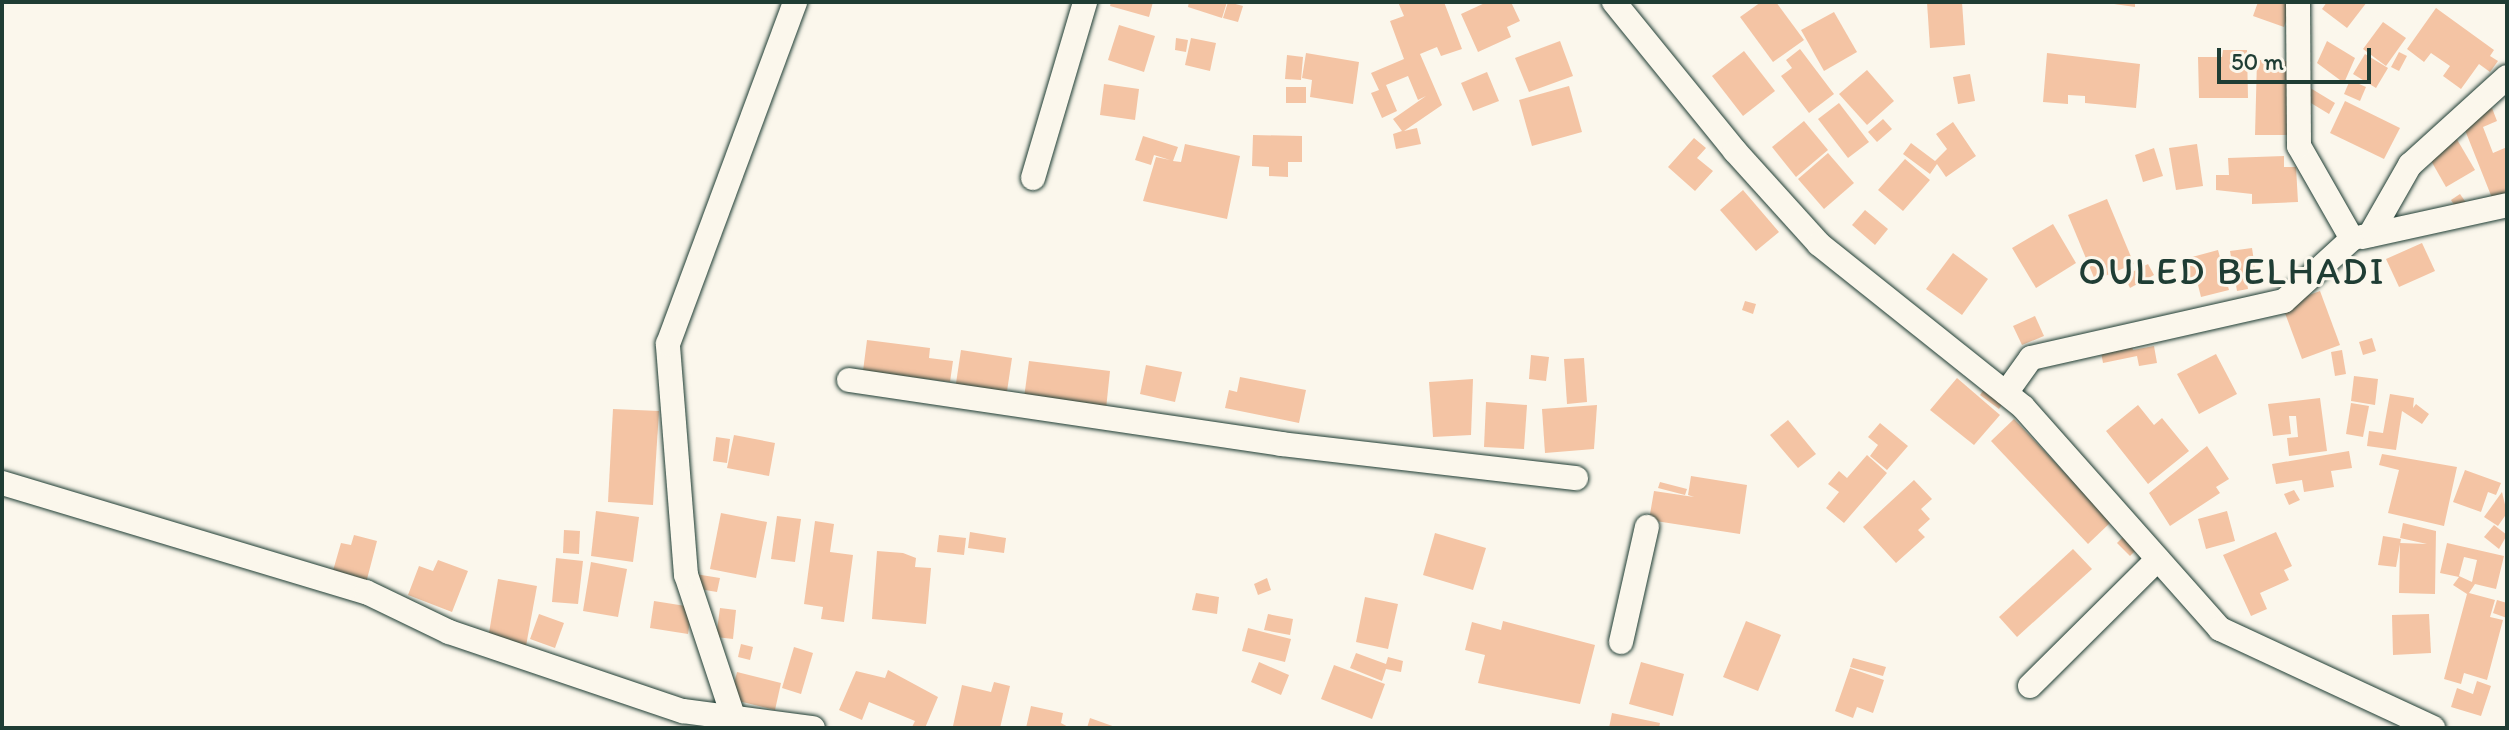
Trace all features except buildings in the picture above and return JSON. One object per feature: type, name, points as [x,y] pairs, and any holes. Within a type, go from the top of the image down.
[{"type":"street","points":[[735,722],[686,575],[668,344],[795,2]]},
{"type":"street","points":[[1033,178],[1085,2]]},
{"type":"street","points":[[1614,2],[1735,151],[1819,244],[2006,393],[2220,629],[2433,728]]},
{"type":"street","points":[[2298,2],[2299,146],[2361,237]]},
{"type":"street","points":[[2006,393],[2031,358],[2284,301],[2361,237],[2410,165],[2507,77]]},
{"type":"street","points":[[2361,237],[2507,205]]},
{"type":"street","points":[[849,380],[1281,444],[1576,478]]},
{"type":"street","points":[[2,483],[366,592],[449,632],[683,711],[735,722],[813,728]]},
{"type":"street","points":[[1621,642],[1647,527]]},
{"type":"street","points":[[2030,686],[2158,559]]},
{"type":"district","name":"OULED BELHADI","points":[[2232,272]]}]
